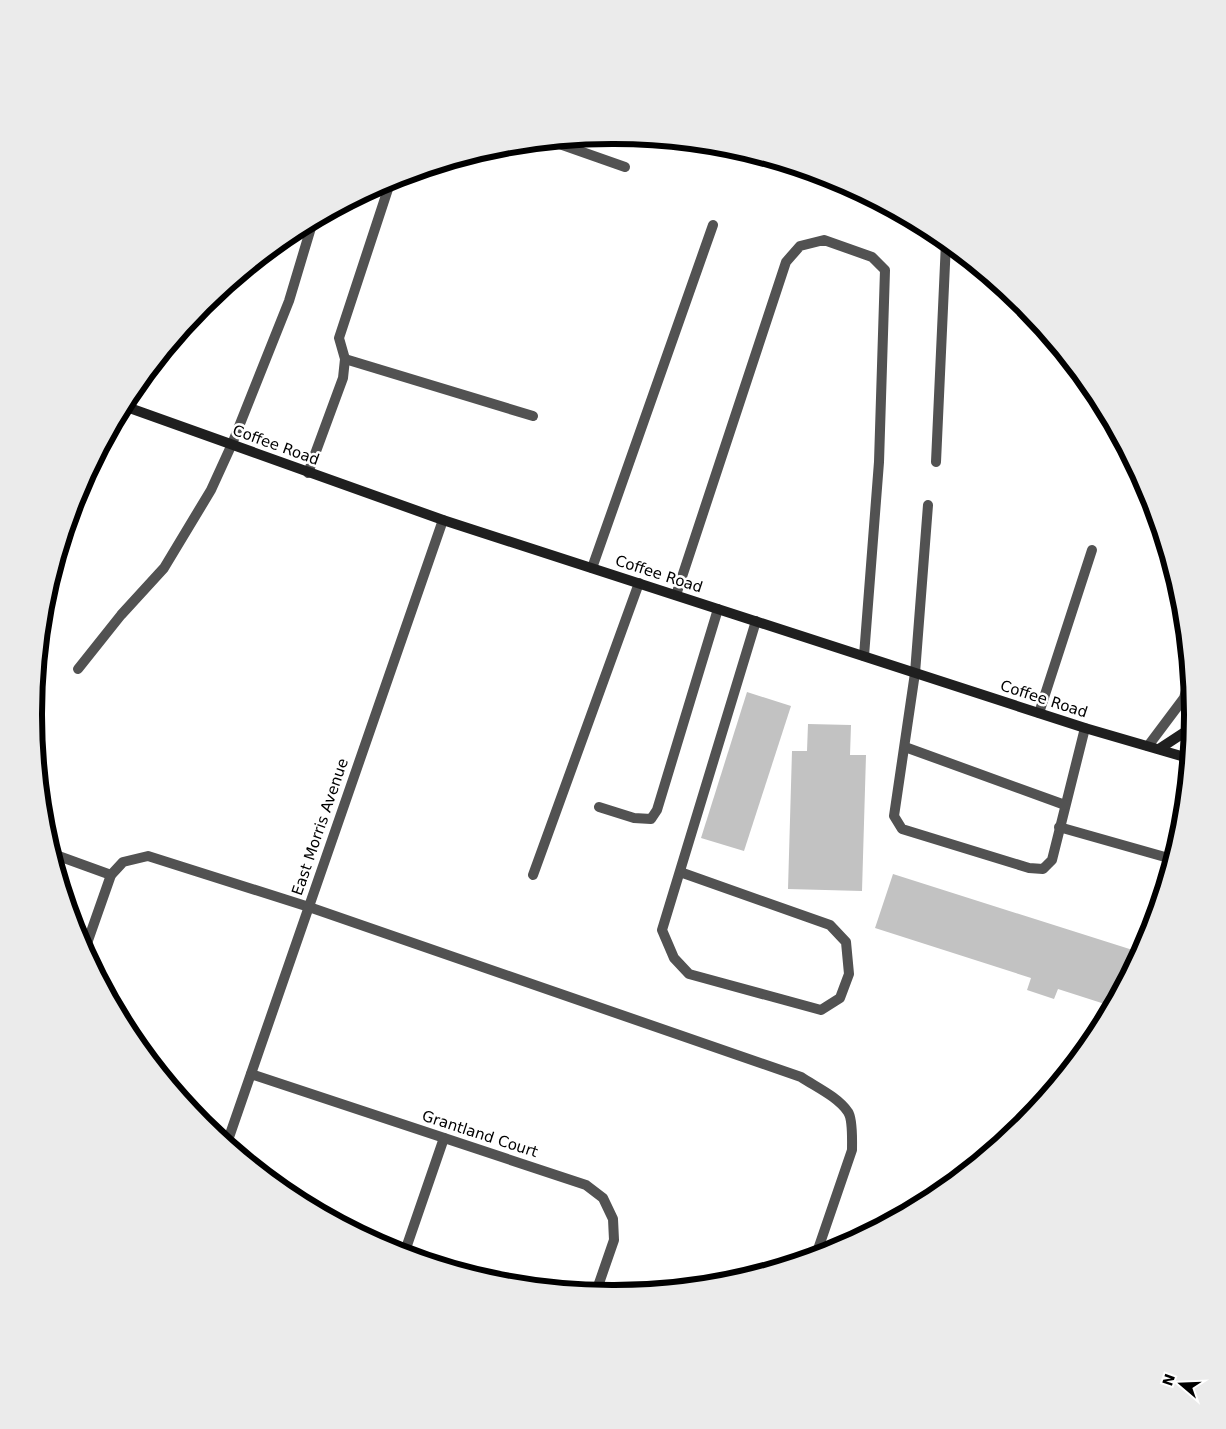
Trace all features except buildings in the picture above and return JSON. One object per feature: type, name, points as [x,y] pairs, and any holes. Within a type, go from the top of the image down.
[{"type":"main road","name":"Coffee Road","points":[[132,409],[442,520],[1085,728],[1182,756]]},
{"type":"main road","points":[[1154,748],[1183,732]]},
{"type":"street","points":[[566,146],[625,167]]},
{"type":"street","points":[[308,473],[343,378],[345,359],[339,338],[388,191]]},
{"type":"street","points":[[592,568],[713,225]]},
{"type":"street","points":[[78,670],[121,615],[164,568],[211,490],[232,444],[289,301],[308,233]]},
{"type":"street","points":[[676,595],[786,262],[800,246],[824,240],[872,257],[885,270],[879,462],[864,656]]},
{"type":"street","points":[[936,462],[946,251]]},
{"type":"street","points":[[345,359],[533,416]]},
{"type":"street","points":[[928,505],[915,673],[894,816],[902,829],[1029,868],[1043,869],[1052,860],[1085,728]]},
{"type":"street","name":"East Morris Avenue","points":[[229,1136],[442,520]]},
{"type":"street","points":[[1039,713],[1092,550]]},
{"type":"street","points":[[532,875],[639,583]]},
{"type":"street","points":[[599,807],[634,818],[651,819],[657,810],[718,609]]},
{"type":"street","points":[[680,872],[830,925],[846,942],[849,974],[840,998],[821,1010],[689,974],[674,958],[662,930],[756,621]]},
{"type":"street","points":[[1154,748],[1183,699]]},
{"type":"street","points":[[904,747],[1065,804]]},
{"type":"street","points":[[1060,827],[1165,857]]},
{"type":"street","points":[[89,939],[111,874],[123,862],[148,856],[309,906],[801,1077],[834,1099],[849,1113],[852,1150],[819,1246]]},
{"type":"street","points":[[61,857],[111,874]]},
{"type":"street","name":"Grantland Court","points":[[251,1074],[586,1185],[602,1198],[613,1219],[614,1240],[599,1285]]},
{"type":"street","points":[[407,1246],[444,1138]]}]
